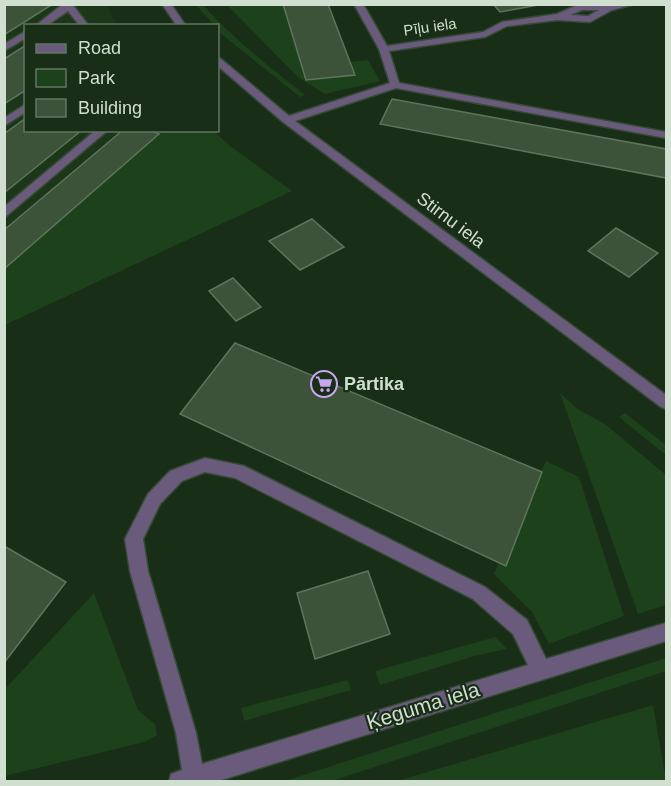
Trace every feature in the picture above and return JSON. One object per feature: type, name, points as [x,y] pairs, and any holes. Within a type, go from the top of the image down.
[{"type":"street","points":[[166,4],[177,24]]},
{"type":"street","points":[[358,4],[384,49]]},
{"type":"street","name":"Pīļu iela","points":[[395,85],[384,49],[484,34],[505,24],[557,18],[590,19],[609,8],[631,4]]},
{"type":"street","points":[[42,24],[68,5],[83,24]]},
{"type":"street","points":[[4,48],[24,35]]},
{"type":"street","name":"Stirnu iela","points":[[219,62],[287,120],[666,403]]},
{"type":"street","points":[[287,120],[395,85],[666,135]]},
{"type":"street","points":[[4,123],[24,108]]},
{"type":"street","points":[[4,214],[101,132]]},
{"type":"street","points":[[186,779],[186,733],[139,571],[134,539],[154,499],[176,476],[205,465],[238,471],[479,593],[520,627],[540,669]]},
{"type":"street","name":"Ķeguma iela","points":[[186,779],[218,775],[540,669],[666,632]]},
{"type":"shaded area","points":[[5,5],[107,5],[116,24],[24,24],[24,132],[160,132],[5,269]]},
{"type":"green space","points":[[196,5],[203,5],[239,41],[305,95],[300,97],[220,33],[219,24],[213,24]]},
{"type":"green space","points":[[227,5],[283,5],[306,80],[355,75],[350,62],[368,60],[380,81],[325,94],[299,78]]},
{"type":"green space","points":[[160,132],[215,132],[230,146],[292,191],[5,325],[5,269]]},
{"type":"green space","points":[[560,393],[579,410],[605,424],[666,475],[666,605],[638,614]]},
{"type":"green space","points":[[625,413],[666,445],[666,455],[619,417]]},
{"type":"green space","points":[[546,461],[579,477],[624,616],[549,644],[532,612],[494,574]]},
{"type":"green space","points":[[94,593],[138,710],[155,724],[157,735],[144,742],[5,776],[5,689]]},
{"type":"green space","points":[[495,637],[507,649],[478,655],[380,685],[375,671]]},
{"type":"green space","points":[[666,658],[666,671],[332,781],[285,781]]},
{"type":"green space","points":[[348,680],[351,690],[244,721],[241,708]]},
{"type":"green space","points":[[653,705],[666,781],[397,781]]},
{"type":"building","points":[[4,4],[53,4],[4,35]]},
{"type":"building","points":[[283,4],[328,4],[355,75],[306,80]]},
{"type":"building","points":[[493,4],[544,4],[500,12]]},
{"type":"building","points":[[24,46],[24,91],[4,104],[4,59]]},
{"type":"building","points":[[392,99],[666,149],[666,178],[380,124]]},
{"type":"building","points":[[24,119],[24,132],[80,132],[4,193],[4,134]]},
{"type":"building","points":[[121,132],[159,134],[4,269],[4,230]]},
{"type":"building","points":[[312,219],[344,247],[300,270],[269,241]]},
{"type":"building","points":[[616,228],[658,253],[629,277],[588,251]]},
{"type":"building","points":[[233,278],[261,307],[236,321],[209,291]]},
{"type":"building","points":[[235,343],[542,472],[506,566],[180,414]]},
{"type":"building","points":[[4,546],[66,582],[4,663]]},
{"type":"building","points":[[368,571],[390,634],[315,659],[297,593]]},
{"type":"place","name":"Pārtika","points":[[324,384]]}]
